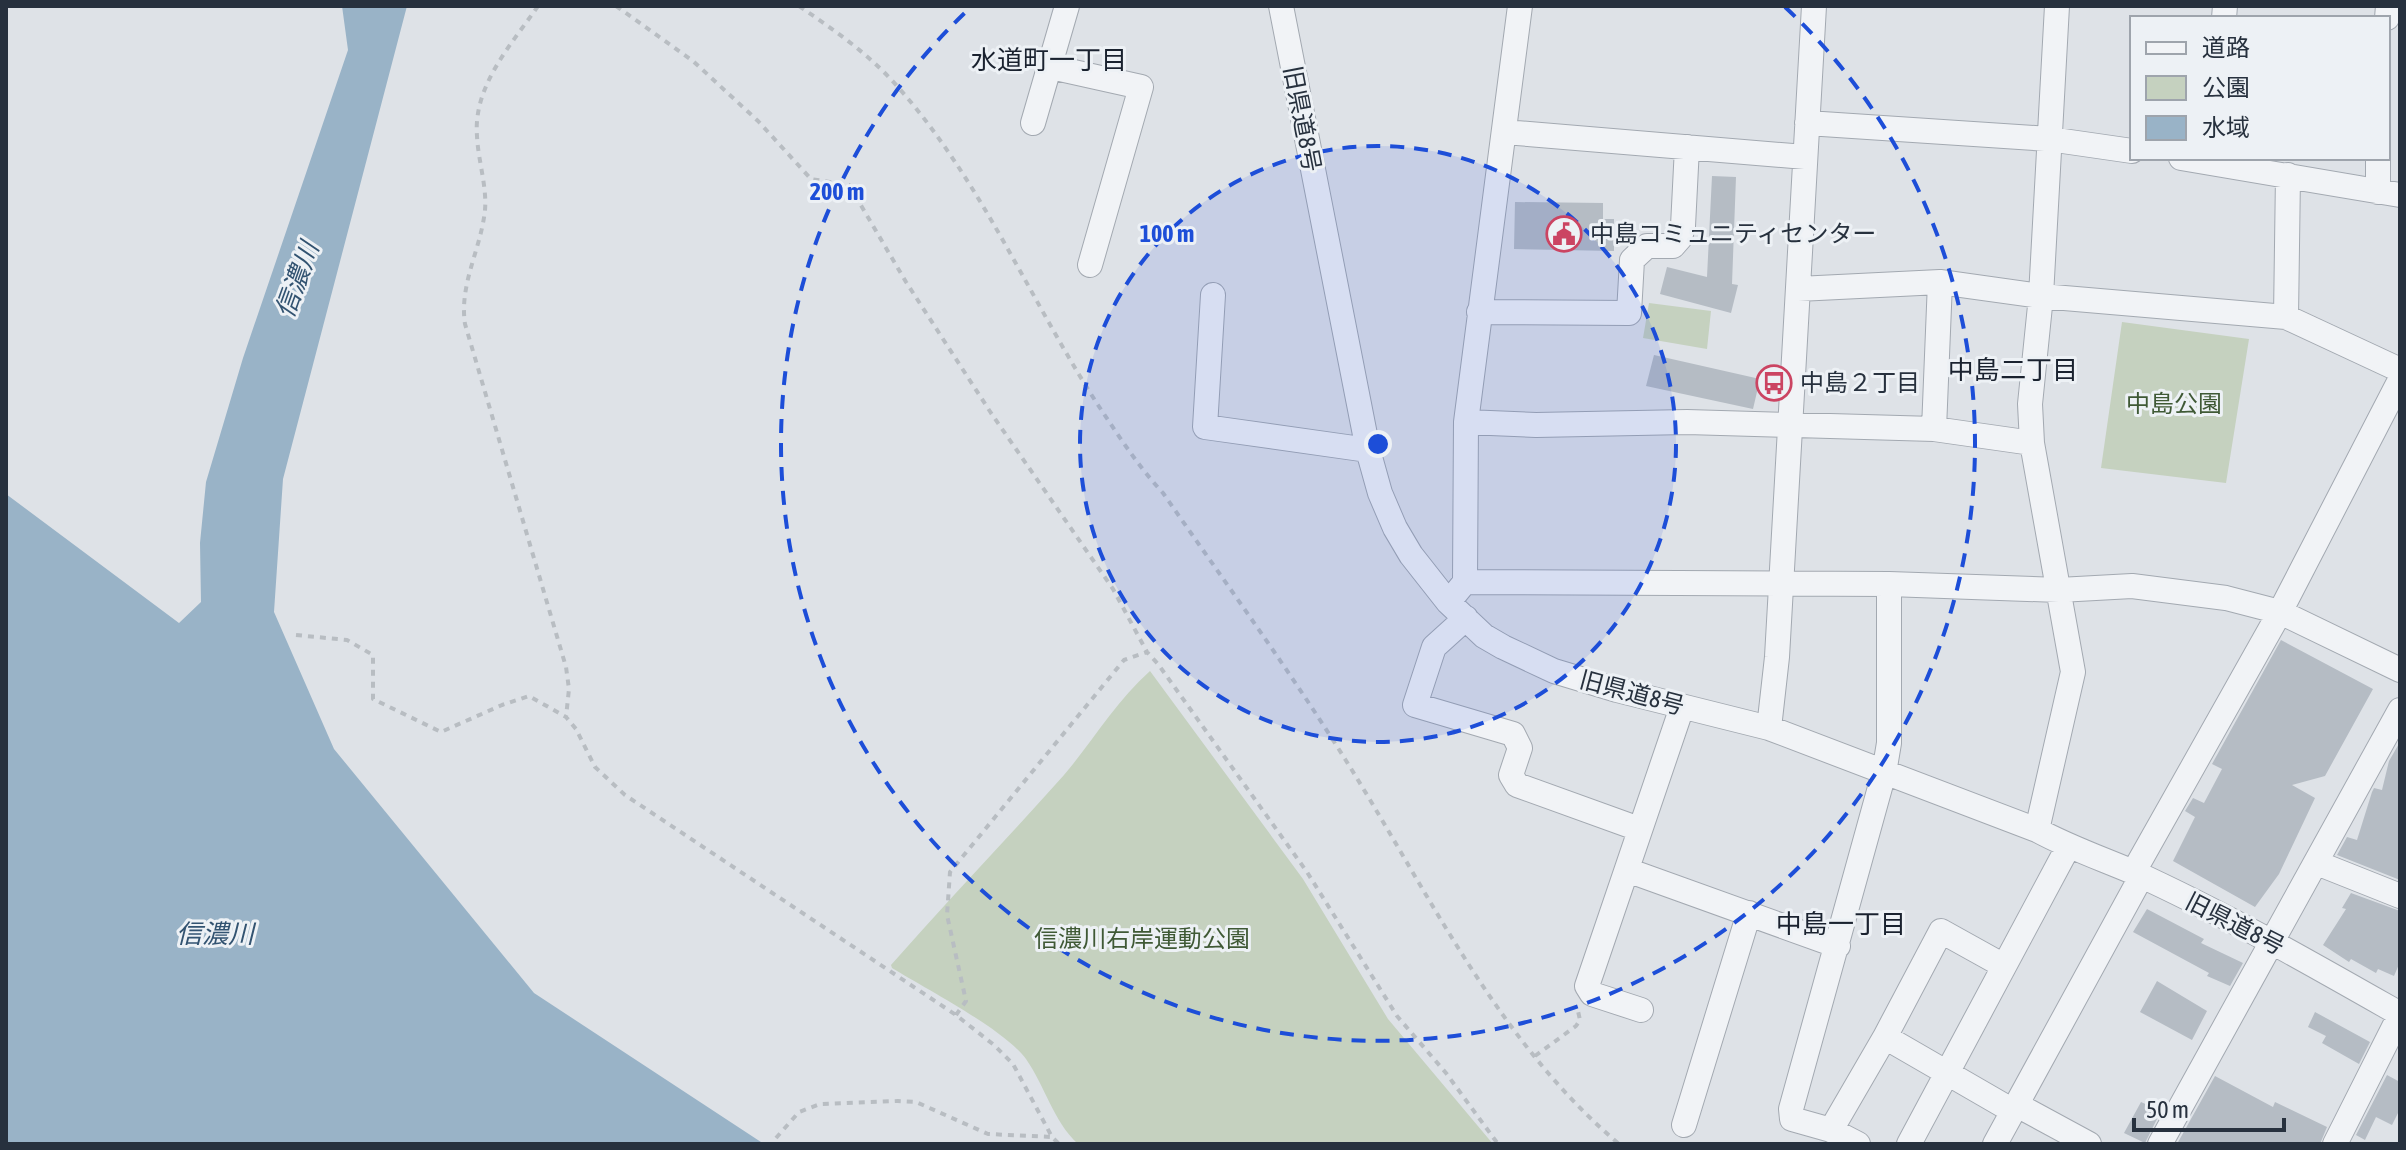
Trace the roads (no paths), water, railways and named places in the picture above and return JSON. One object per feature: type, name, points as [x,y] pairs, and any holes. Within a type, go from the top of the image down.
[{"type":"street","points":[[1033,123],[1067,6]]},
{"type":"street","name":"旧県道8号","points":[[1281,6],[1368,450],[1380,493],[1411,555],[1457,610],[1484,636],[1554,671],[1769,728],[2037,830],[2273,942],[2400,1014]]},
{"type":"street","points":[[1520,6],[1466,422],[1465,582],[1457,610],[1434,647],[1415,705],[1513,734],[1520,748],[1511,775],[1517,785],[1639,829]]},
{"type":"street","points":[[1769,728],[1777,657],[1814,6]]},
{"type":"street","points":[[2037,830],[2073,672],[2032,443],[2030,404],[2041,296],[2057,6]]},
{"type":"street","points":[[1051,67],[1141,87],[1090,265]]},
{"type":"street","points":[[1807,123],[2049,139],[2130,151]]},
{"type":"street","points":[[1504,132],[1805,157]]},
{"type":"street","points":[[1479,312],[1629,313],[1632,260],[1647,246],[1673,246],[1680,238],[1687,147]]},
{"type":"street","points":[[2213,160],[2389,194],[2379,160]]},
{"type":"street","points":[[2286,317],[2288,175]]},
{"type":"street","points":[[1798,289],[1940,282],[2041,296],[2286,317],[2400,370]]},
{"type":"street","points":[[1934,429],[1940,282]]},
{"type":"street","points":[[1213,295],[1205,427],[1368,450]]},
{"type":"street","points":[[1995,1144],[2280,612],[2400,380]]},
{"type":"street","points":[[1466,422],[1536,425],[1687,422],[1934,429],[2032,443]]},
{"type":"street","points":[[1465,582],[1889,584],[2059,590],[2132,586],[2226,598],[2280,612],[2400,670]]},
{"type":"street","points":[[1858,1144],[1831,1130],[1792,1119],[1791,1109],[1884,773],[1889,743],[1889,584]]},
{"type":"street","points":[[1641,1010],[1592,994],[1587,986],[1682,707]]},
{"type":"street","points":[[2160,1144],[2400,710]]},
{"type":"street","points":[[1909,1144],[2068,847]]},
{"type":"street","points":[[2317,863],[2400,896]]},
{"type":"street","points":[[1627,870],[1838,946]]},
{"type":"street","points":[[1684,1125],[1749,913]]},
{"type":"street","points":[[1831,1130],[1941,931],[2004,966]]},
{"type":"street","points":[[2335,1144],[2400,1014]]},
{"type":"street","points":[[1885,1037],[1946,1074],[2089,1144]]},
{"type":"water","name":"信濃川","points":[[342,6],[407,6],[283,479],[274,612],[334,749],[534,993],[764,1144],[6,1144],[6,494],[179,623],[201,602],[200,543],[206,482],[243,358],[348,50]]},
{"type":"place","name":"中島コミュニティセンター","points":[[1564,234]]},
{"type":"place","name":"中島２丁目","points":[[1774,383]]},
{"type":"district","name":"水道町一丁目","points":[[1049,60]]},
{"type":"district","name":"中島二丁目","points":[[2013,370]]},
{"type":"district","name":"中島一丁目","points":[[1841,924]]},
{"type":"park label","name":"中島公園","points":[[2174,404]]},
{"type":"park label","name":"信濃川右岸運動公園","points":[[1142,939]]}]
